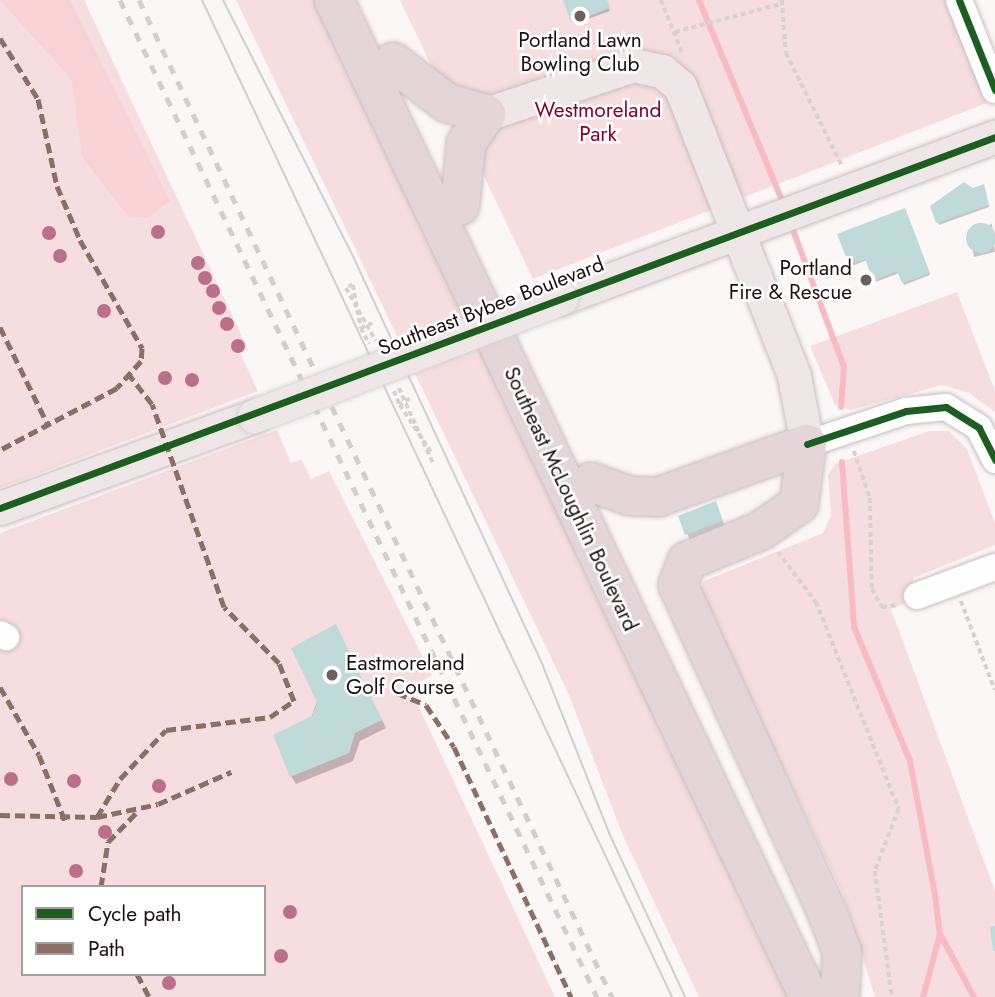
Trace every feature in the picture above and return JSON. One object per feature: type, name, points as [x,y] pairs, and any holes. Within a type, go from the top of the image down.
[{"type":"highway","name":"Southeast McLoughlin Boulevard","points":[[334,0],[809,997]]},
{"type":"highway","name":"Southeast McLoughlin Boulevard","points":[[363,0],[838,997]]},
{"type":"highway","points":[[393,62],[447,103],[486,114],[466,144],[460,206]]},
{"type":"highway","points":[[591,482],[631,496],[658,497],[807,444],[799,504],[760,531],[687,561],[678,585],[825,907],[842,952],[838,997]]},
{"type":"main road","points":[[486,114],[616,68],[648,67],[672,78],[686,95],[794,376],[807,444]]},
{"type":"main road","name":"Southeast Bybee Boulevard","points":[[0,508],[254,416],[561,298],[786,217],[995,137]]},
{"type":"street","points":[[960,0],[995,90]]},
{"type":"street","points":[[807,444],[919,408],[946,407],[979,428],[995,460]]},
{"type":"street","points":[[917,596],[995,567]]},
{"type":"path","points":[[661,0],[685,58],[672,78]]},
{"type":"path","points":[[675,32],[700,28],[722,18],[781,2],[790,64],[851,192]]},
{"type":"path","points":[[355,307],[346,288],[353,285],[361,328],[370,324]]},
{"type":"path","points":[[408,400],[400,405],[431,454]]},
{"type":"path","points":[[847,433],[870,498],[876,601],[891,607],[917,596]]},
{"type":"path","points":[[760,531],[816,602],[899,809],[876,871],[892,997]]},
{"type":"path","points":[[954,582],[995,690]]},
{"type":"green space","points":[[0,0],[84,0],[248,349],[240,353],[258,391],[0,488]]},
{"type":"green space","points":[[236,0],[316,0],[789,997],[699,997],[623,836],[569,695]]},
{"type":"green space","name":"Westmoreland Park","points":[[400,0],[947,0],[987,103],[533,279]]},
{"type":"green space","points":[[957,292],[995,391],[995,412],[969,393],[942,385],[851,410],[835,405],[810,346]]},
{"type":"green space","name":"Eastmoreland Golf Course","points":[[277,430],[291,463],[301,459],[311,479],[329,471],[432,675],[410,688],[555,997],[0,997],[0,533]]},
{"type":"green space","points":[[929,431],[949,431],[967,449],[995,523],[995,545],[913,578],[910,601],[891,609],[995,891],[995,997],[875,997],[843,894],[699,591],[704,581],[823,533],[831,515],[828,475],[835,464]]},
{"type":"shaded area","points":[[0,0],[70,0],[170,201],[147,218],[128,216],[82,157],[72,80]]},
{"type":"building","name":"Portland Lawn Bowling Club","points":[[563,0],[607,0],[610,8],[571,23]]},
{"type":"building","points":[[964,182],[973,188],[984,184],[989,205],[936,223],[930,206]]},
{"type":"building","points":[[905,208],[930,273],[902,283],[897,271],[873,281],[865,259],[849,265],[837,234]]},
{"type":"building","points":[[981,223],[992,227],[996,238],[992,249],[981,253],[970,249],[966,238],[970,227]]},
{"type":"building","points":[[716,501],[723,521],[685,535],[678,516]]},
{"type":"building","name":"Eastmoreland Golf Course","points":[[336,624],[382,720],[355,733],[349,753],[290,777],[273,735],[313,715],[317,702],[291,648]]},
{"type":"building","points":[[995,926],[995,951],[993,951],[990,927]]},
{"type":"waterway","points":[[699,0],[784,205]]},
{"type":"waterway","points":[[790,222],[844,367],[841,407]]},
{"type":"waterway","points":[[842,462],[854,627],[910,761],[935,895],[940,934],[923,997]]},
{"type":"waterway","points":[[940,934],[974,997]]},
{"type":"tram line","points":[[202,0],[672,997]]},
{"type":"tram line","points":[[223,0],[351,252],[543,666],[609,833],[685,997]]},
{"type":"railway","points":[[120,0],[597,997]]},
{"type":"railway","points":[[139,0],[612,997]]},
{"type":"marked path","points":[[0,38],[38,99],[57,186],[80,240],[142,348],[141,361],[117,388],[0,450]]},
{"type":"marked path","points":[[0,327],[48,425]]},
{"type":"marked path","points":[[0,815],[97,817],[120,779],[166,730],[270,717],[294,701],[279,663],[224,607],[152,404],[130,376]]},
{"type":"marked path","points":[[0,687],[39,755],[65,821]]},
{"type":"marked path","points":[[397,693],[426,705],[454,747],[571,997]]},
{"type":"marked path","points":[[97,817],[158,804],[231,772]]},
{"type":"marked path","points":[[101,885],[108,842],[136,813]]},
{"type":"marked path","points":[[138,976],[149,997]]},
{"type":"cycle path","points":[[959,0],[995,90]]},
{"type":"cycle path","points":[[0,508],[995,137]]},
{"type":"cycle path","points":[[807,444],[906,411],[946,407],[979,428],[995,460]]},
{"type":"place","name":"Portland Lawn Bowling Club","points":[[580,16]]},
{"type":"place","name":"Portland Fire & Rescue","points":[[866,280]]},
{"type":"place","name":"Eastmoreland Golf Course","points":[[332,675]]}]
